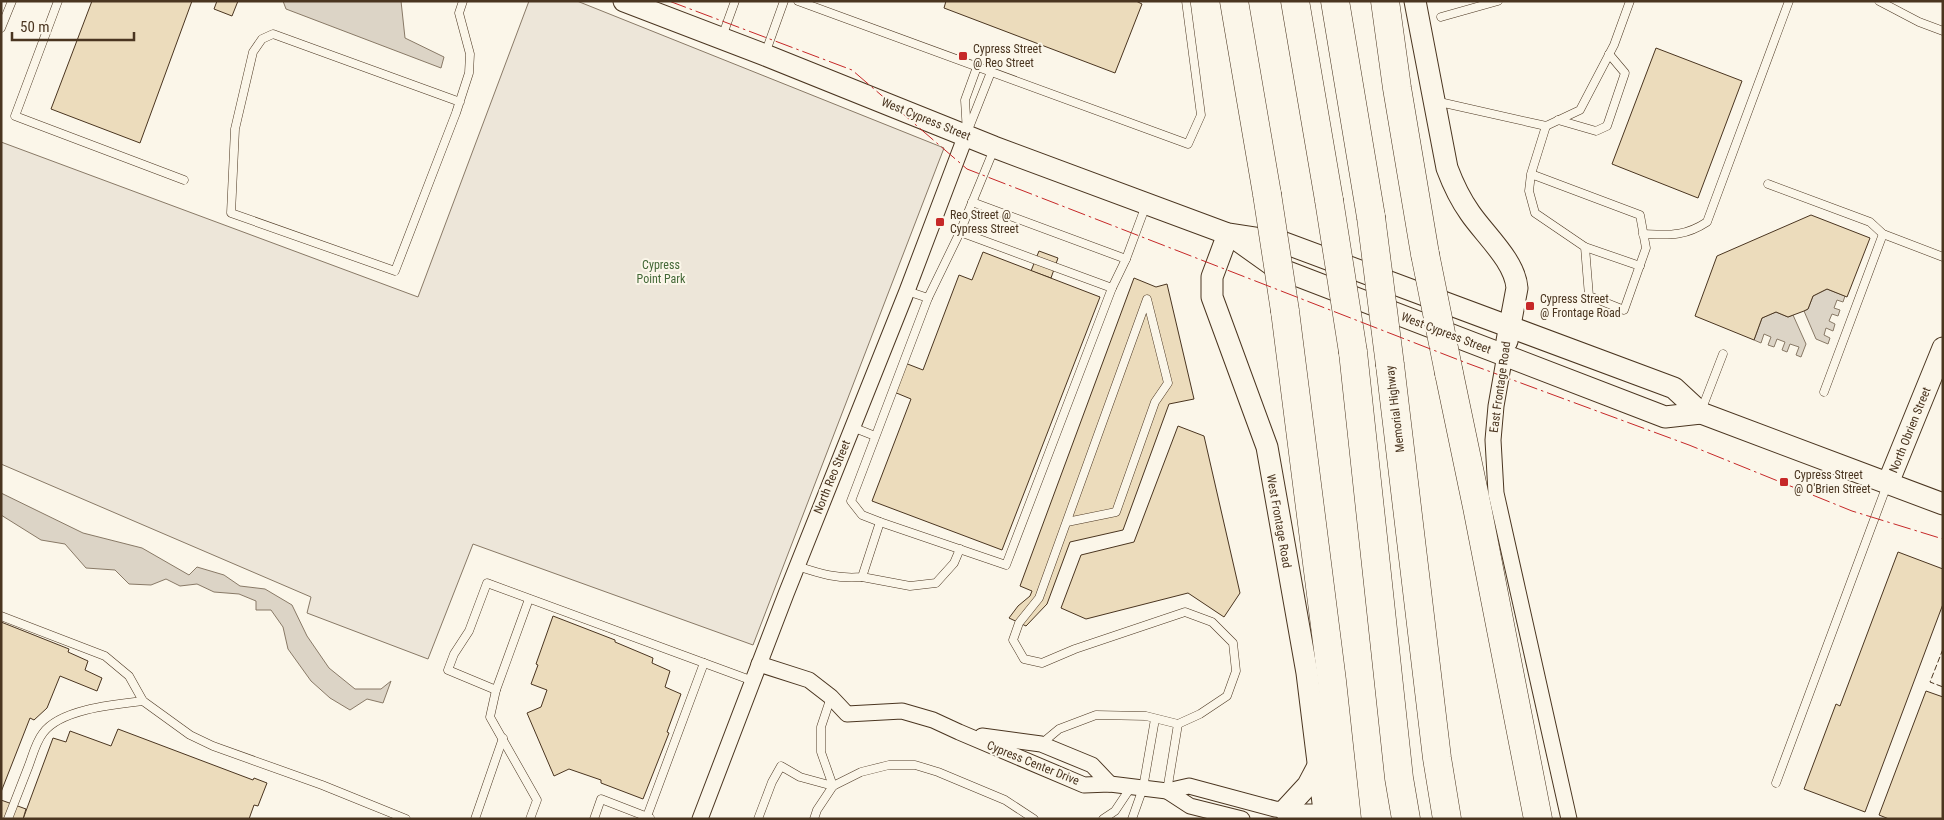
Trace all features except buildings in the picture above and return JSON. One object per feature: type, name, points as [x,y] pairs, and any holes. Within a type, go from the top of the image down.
[{"type":"highway","points":[[1234,1],[1285,311],[1332,681],[1332,817]]},
{"type":"highway","points":[[1295,1],[1353,352],[1399,778],[1406,819]]},
{"type":"highway","name":"Memorial Highway","points":[[1335,1],[1371,217],[1436,748],[1447,819]]},
{"type":"highway","points":[[1385,1],[1397,88],[1425,254],[1478,507],[1538,819]]},
{"type":"street","name":"West Cypress Street","points":[[624,1],[966,134],[994,148],[1228,234],[1282,242],[1674,388],[1701,413],[1943,504]]},
{"type":"street","name":"East Frontage Road","points":[[1415,1],[1447,168],[1454,187],[1469,212],[1512,269],[1516,279],[1496,406],[1493,440],[1496,493],[1569,819]]},
{"type":"street","name":"North Reo Street","points":[[700,819],[797,566],[907,291],[966,134]]},
{"type":"street","name":"West Cypress Street","points":[[1228,234],[1275,267],[1665,416],[1701,413]]},
{"type":"street","name":"West Frontage Road","points":[[1228,234],[1212,277],[1212,297],[1267,447],[1307,673],[1318,766],[1332,817]]},
{"type":"street","name":"North Obrien Street","points":[[1888,483],[1943,348]]},
{"type":"street","name":"Cypress Center Drive","points":[[759,664],[809,680],[831,697],[847,714],[902,711],[933,720],[1084,784],[1110,784],[1167,791],[1189,786],[1286,810],[1332,817]]},
{"type":"street","name":"Cypress Center Drive","points":[[959,732],[1041,744],[1092,765],[1110,784]]},
{"type":"street","points":[[1286,810],[1308,785],[1318,766]]},
{"type":"street","name":"Cypress Center Drive","points":[[1167,791],[1190,806],[1236,818]]},
{"type":"lane","points":[[1,28],[12,1]]},
{"type":"lane","points":[[58,1],[15,116],[184,180]]},
{"type":"lane","points":[[460,102],[273,34],[262,39],[253,52],[234,128],[231,213],[395,271],[460,102],[469,73],[470,54],[460,13],[463,1]]},
{"type":"lane","points":[[721,39],[734,1]]},
{"type":"lane","points":[[765,55],[784,1]]},
{"type":"lane","points":[[798,1],[1188,144],[1200,115],[1186,1]]},
{"type":"lane","points":[[822,10],[825,1]]},
{"type":"lane","points":[[1441,17],[1498,1]]},
{"type":"lane","points":[[1433,100],[1546,126],[1580,110],[1609,54],[1629,3],[1620,1]]},
{"type":"lane","points":[[1643,234],[1676,235],[1707,222],[1789,1]]},
{"type":"lane","points":[[1879,1],[1919,22],[1943,31]]},
{"type":"lane","points":[[1558,120],[1596,131],[1608,126],[1625,73],[1609,54]]},
{"type":"lane","points":[[966,134],[965,100],[977,67]]},
{"type":"lane","points":[[966,134],[991,72]]},
{"type":"lane","points":[[1546,126],[1531,174],[1529,192],[1535,213],[1585,247],[1640,266]]},
{"type":"lane","points":[[994,148],[960,232],[928,298],[851,501],[862,515],[880,522],[1006,565],[1112,288],[1126,259],[1147,204]]},
{"type":"lane","points":[[1531,174],[1640,215],[1646,248],[1624,310],[1589,296],[1585,247]]},
{"type":"lane","points":[[1768,184],[1870,222],[1884,234],[1943,257]]},
{"type":"lane","points":[[972,202],[1126,259]]},
{"type":"lane","points":[[960,232],[1112,288]]},
{"type":"lane","points":[[1824,392],[1884,234]]},
{"type":"lane","points":[[907,291],[928,298]]},
{"type":"lane","points":[[1041,744],[1059,729],[1096,715],[1120,715],[1178,724],[1200,714],[1227,696],[1236,671],[1233,643],[1212,622],[1185,612],[1075,649],[1042,663],[1024,659],[1013,640],[1019,623],[1039,598],[1147,299],[1168,383],[1155,402],[1116,512],[1067,522]]},
{"type":"lane","points":[[1701,413],[1723,354]]},
{"type":"lane","points":[[852,427],[875,436]]},
{"type":"lane","points":[[1776,783],[1888,483]]},
{"type":"lane","points":[[862,577],[880,522]]},
{"type":"lane","points":[[797,566],[824,576],[862,577],[910,586],[936,583],[954,563],[960,549]]},
{"type":"lane","points":[[496,690],[448,670],[454,654],[469,631],[487,583],[753,681]]},
{"type":"lane","points":[[529,599],[496,690],[490,717],[537,800],[530,819]]},
{"type":"lane","points":[[1,616],[105,656],[129,676],[143,701],[190,735],[213,746],[322,785],[406,819]]},
{"type":"lane","points":[[594,819],[602,799],[648,818],[704,663]]},
{"type":"lane","points":[[831,697],[821,727],[821,752],[833,786]]},
{"type":"lane","points":[[8,819],[36,744],[44,732],[55,722],[80,712],[111,704],[143,701]]},
{"type":"lane","points":[[1132,819],[1137,788],[1155,719]]},
{"type":"lane","points":[[1167,791],[1178,724]]},
{"type":"lane","points":[[474,819],[503,738]]},
{"type":"lane","points":[[814,819],[817,810],[833,786],[861,772],[889,765],[914,765],[938,772],[1005,800],[1034,819]]},
{"type":"lane","points":[[758,819],[772,782],[781,766],[800,777],[833,786]]},
{"type":"lane","points":[[1103,819],[1115,811],[1137,788]]},
{"type":"lane","points":[[1236,818],[1238,799]]},
{"type":"green space","name":"Cypress Point Park","points":[[529,1],[577,1],[944,148],[753,645],[473,544],[428,659],[307,613],[311,597],[1,464],[1,142],[418,297]]},
{"type":"shaded area","points":[[283,1],[401,1],[405,38],[444,57],[441,68],[286,9]]},
{"type":"shaded area","points":[[1827,289],[1845,296],[1843,302],[1837,300],[1834,308],[1840,310],[1838,316],[1832,314],[1829,321],[1835,324],[1833,331],[1826,328],[1824,335],[1830,338],[1828,344],[1816,339],[1804,311],[1808,309],[1813,296]]},
{"type":"shaded area","points":[[1776,312],[1788,317],[1793,315],[1806,344],[1801,357],[1796,355],[1799,347],[1790,344],[1787,352],[1782,350],[1785,342],[1777,339],[1774,347],[1768,345],[1771,337],[1764,334],[1761,343],[1754,340],[1762,318]]},
{"type":"shaded area","points":[[1,493],[83,533],[142,548],[189,575],[197,567],[224,575],[240,586],[265,589],[292,605],[307,636],[329,668],[355,689],[381,689],[391,681],[383,703],[367,699],[350,710],[330,698],[311,681],[288,649],[283,627],[271,610],[256,610],[256,601],[239,594],[214,592],[197,584],[180,586],[166,579],[151,585],[129,584],[115,570],[86,568],[65,544],[41,540],[1,515]]},
{"type":"fence","points":[[1943,649],[1930,682],[1943,687]]},
{"type":"power","points":[[669,1],[852,70],[967,169],[1464,362],[1689,445],[1852,511],[1943,539]]},
{"type":"place","name":"Cypress Street @ Reo Street","points":[[963,56]]},
{"type":"place","name":"Reo Street @ Cypress Street","points":[[940,222]]},
{"type":"place","name":"Cypress Street @ Frontage Road","points":[[1530,306]]},
{"type":"place","name":"Cypress Street @ O'Brien Street","points":[[1784,482]]}]
